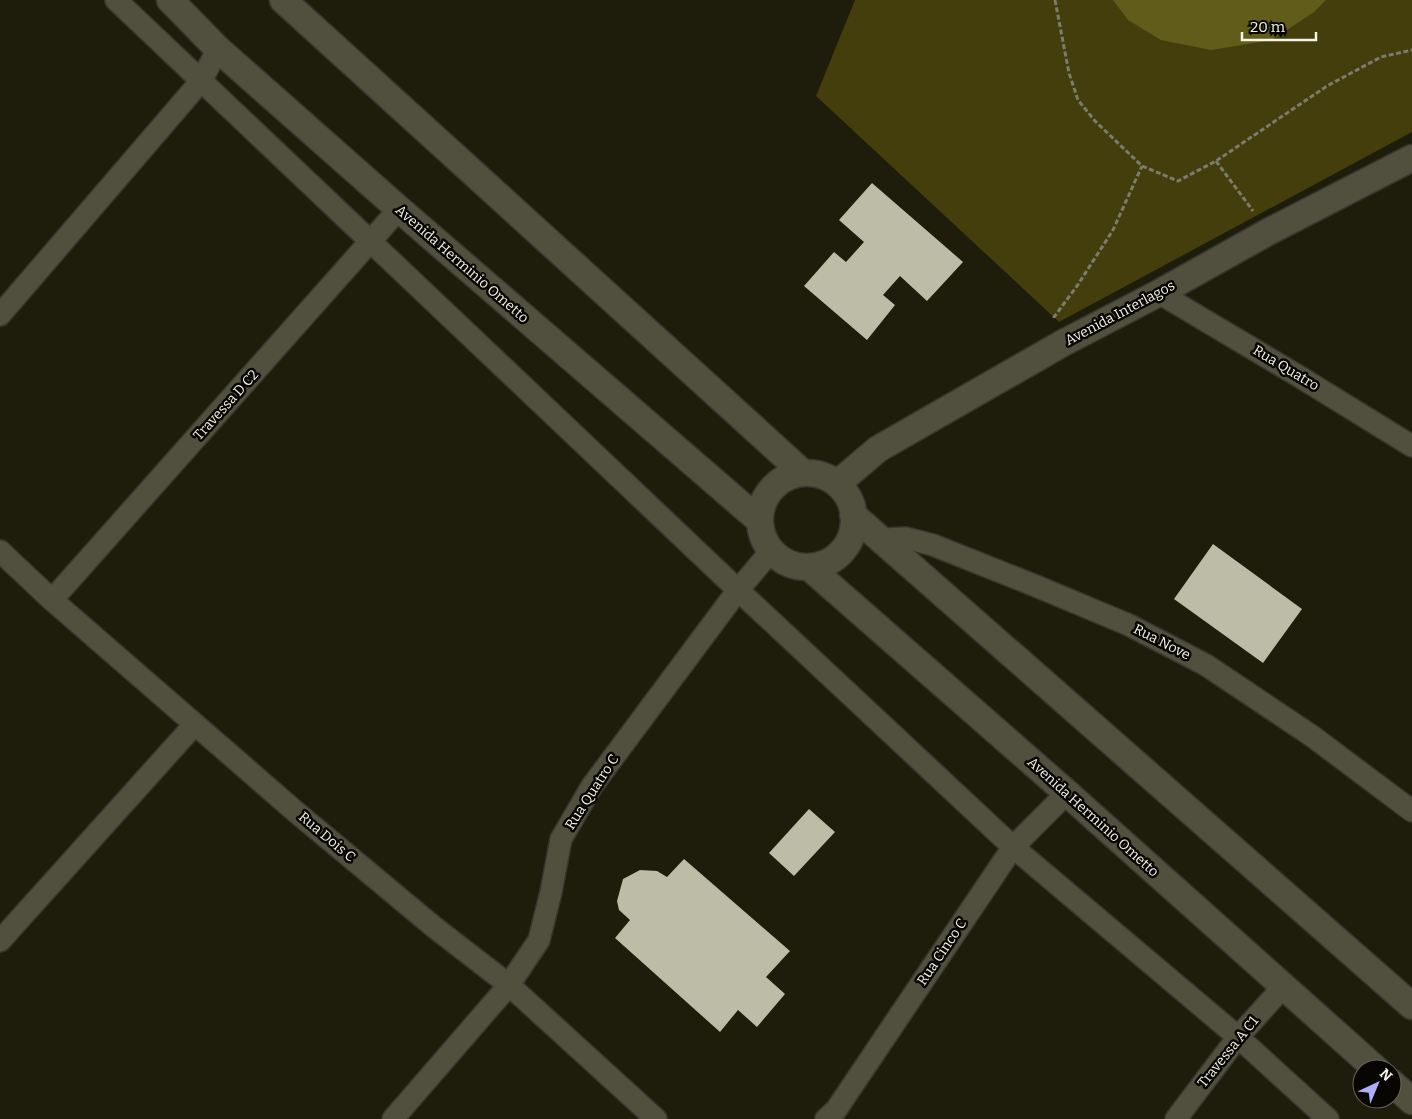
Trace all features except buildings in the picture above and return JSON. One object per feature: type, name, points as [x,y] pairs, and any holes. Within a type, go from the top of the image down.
[{"type":"street","points":[[116,0],[319,192],[370,243],[1013,847],[1238,1036],[1328,1119]]},
{"type":"street","name":"Avenida Herminio Ometto","points":[[170,0],[218,49],[399,209],[760,521]]},
{"type":"street","points":[[283,0],[802,472],[828,478],[837,484],[850,500],[854,515],[853,530],[848,544],[837,556],[824,564],[809,567],[794,565],[780,558],[772,550],[762,533],[760,521],[763,502],[771,489],[783,479],[802,472]]},
{"type":"street","points":[[0,315],[201,81],[218,49]]},
{"type":"street","name":"Avenida Interlagos","points":[[837,484],[878,449],[1062,343],[1159,293],[1268,232],[1412,158]]},
{"type":"street","name":"Travessa D C2","points":[[52,600],[399,209]]},
{"type":"street","name":"Rua Quatro","points":[[1159,293],[1412,446]]},
{"type":"street","points":[[854,515],[1412,1006]]},
{"type":"street","name":"Rua Nove","points":[[881,539],[906,538],[933,545],[1138,629],[1206,665],[1312,736],[1412,811]]},
{"type":"street","name":"Rua Quatro C","points":[[393,1119],[509,985],[539,940],[552,892],[560,839],[592,786],[738,590],[772,550]]},
{"type":"street","name":"Rua Dois C","points":[[0,551],[52,600],[296,812],[434,927],[509,985],[656,1119]]},
{"type":"street","name":"Avenida Herminio Ometto","points":[[809,567],[1067,793],[1365,1059]]},
{"type":"street","points":[[0,941],[195,724]]},
{"type":"street","name":"Rua Cinco C","points":[[836,1116],[1013,847],[1067,793]]},
{"type":"street","name":"Travessa A C1","points":[[1176,1119],[1238,1036],[1283,987]]},
{"type":"street","points":[[1402,1092],[1412,1101]]},
{"type":"path","points":[[1055,0],[1069,73],[1078,100],[1095,121],[1142,166],[1178,181],[1216,161],[1327,86],[1381,57],[1412,50]]},
{"type":"path","points":[[1216,161],[1268,232]]},
{"type":"path","points":[[1062,343],[1054,317],[1077,286],[1113,230],[1142,166]]},
{"type":"shaded area","points":[[855,0],[1412,0],[1412,132],[1059,322],[816,96]]},
{"type":"shaded area","points":[[1113,0],[1326,0],[1314,12],[1272,40],[1211,50],[1161,40],[1128,20]]}]
